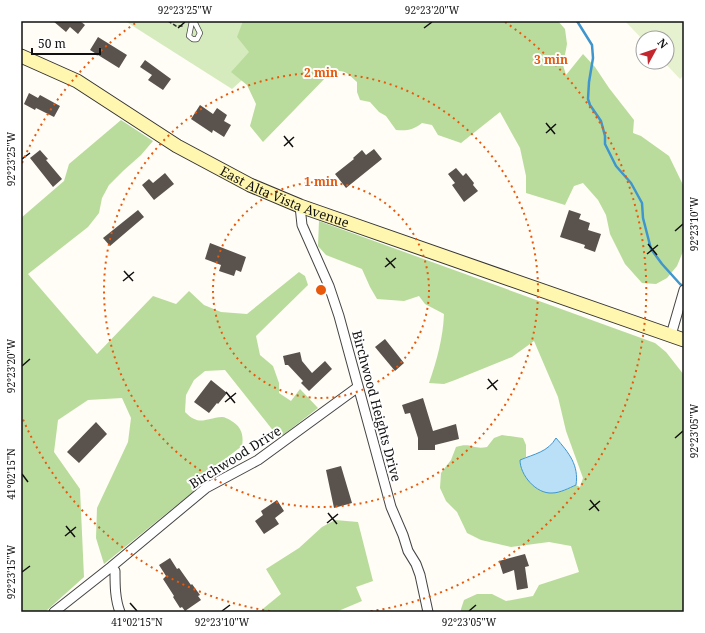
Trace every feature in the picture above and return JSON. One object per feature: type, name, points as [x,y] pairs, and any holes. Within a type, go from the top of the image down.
[{"type":"main road","name":"East Alta Vista Avenue","points":[[21,56],[77,80],[177,146],[250,185],[300,206],[684,340]]},
{"type":"street","name":"Birchwood Heights Drive","points":[[300,206],[302,225],[331,293],[339,316],[391,507],[408,551],[418,569],[428,612]]},
{"type":"street","points":[[671,335],[684,290]]},
{"type":"street","name":"Birchwood Drive","points":[[54,612],[206,488],[258,460],[358,387]]},
{"type":"street","points":[[111,567],[116,571],[115,583],[117,606],[120,612]]},
{"type":"path","points":[[168,21],[176,26],[193,22]]},
{"type":"green space","points":[[125,21],[308,21],[232,89]]},
{"type":"green space","points":[[243,21],[558,21],[565,29],[567,44],[563,65],[566,75],[583,54],[595,67],[634,120],[633,133],[641,136],[669,156],[684,187],[684,249],[677,266],[667,278],[656,284],[642,283],[625,264],[610,234],[606,215],[598,200],[583,183],[574,186],[565,205],[526,193],[526,176],[520,148],[500,112],[461,143],[438,135],[432,125],[422,123],[410,130],[396,130],[386,116],[379,112],[370,102],[360,100],[357,92],[357,82],[345,72],[339,71],[330,73],[263,142],[250,126],[256,104],[247,85],[231,72],[249,52],[237,37]]},
{"type":"green space","points":[[625,21],[684,21],[684,75],[680,79],[672,70],[675,70],[675,30],[635,30],[635,32]]},
{"type":"green space","points":[[121,120],[153,141],[141,155],[109,185],[102,198],[99,213],[88,227],[28,274],[97,354],[153,296],[176,304],[189,291],[204,305],[221,312],[247,314],[299,272],[305,276],[308,285],[256,336],[260,355],[273,366],[279,383],[279,393],[291,401],[300,389],[318,408],[279,438],[225,370],[205,371],[194,380],[186,395],[185,412],[190,417],[199,420],[222,417],[230,420],[237,425],[241,431],[243,438],[242,446],[225,459],[218,475],[204,483],[104,564],[96,538],[97,508],[128,442],[131,418],[122,398],[88,400],[58,420],[54,452],[80,489],[84,577],[45,612],[21,612],[21,218],[64,181],[69,164]]},
{"type":"green space","points":[[319,221],[655,343],[666,352],[684,375],[684,612],[461,612],[464,600],[477,594],[492,594],[506,601],[533,596],[539,585],[579,572],[571,546],[549,542],[511,547],[481,540],[467,533],[457,512],[446,501],[440,488],[441,473],[451,460],[456,447],[465,445],[478,448],[487,447],[494,438],[502,435],[523,438],[526,445],[526,457],[520,460],[565,490],[576,485],[580,487],[583,478],[566,431],[558,397],[534,341],[512,357],[455,380],[444,384],[429,383],[439,349],[444,314],[425,304],[419,296],[404,301],[377,299],[362,269],[326,255],[318,246]]},
{"type":"green space","points":[[335,520],[358,522],[373,581],[356,587],[362,601],[336,612],[259,612],[281,594],[266,569],[299,548],[322,527]]},
{"type":"water","points":[[556,438],[569,454],[576,471],[577,478],[576,485],[552,493],[540,490],[530,482],[523,472],[520,460],[545,450]]},
{"type":"building","points":[[53,21],[80,21],[85,25],[78,34],[70,27],[66,32]]},
{"type":"building","points":[[98,37],[127,55],[119,68],[90,50]]},
{"type":"building","points":[[145,60],[171,79],[163,90],[148,80],[152,75],[140,67]]},
{"type":"building","points":[[29,93],[38,98],[40,95],[60,106],[54,117],[24,104]]},
{"type":"building","points":[[200,105],[213,114],[217,108],[227,115],[224,121],[231,125],[224,137],[213,130],[212,133],[191,119]]},
{"type":"building","points":[[374,149],[382,159],[346,188],[335,174],[354,159],[353,158],[362,150],[366,155]]},
{"type":"building","points":[[40,150],[48,159],[46,160],[62,179],[53,187],[30,158]]},
{"type":"building","points":[[456,168],[463,176],[466,173],[478,191],[464,202],[452,185],[455,183],[448,174]]},
{"type":"building","points":[[165,173],[174,184],[154,200],[142,185],[149,179],[153,183]]},
{"type":"building","points":[[138,210],[144,217],[110,246],[103,238]]},
{"type":"building","points":[[569,210],[581,214],[579,219],[590,223],[588,230],[601,234],[595,252],[584,248],[585,245],[560,237]]},
{"type":"building","points":[[210,243],[246,257],[241,272],[236,270],[234,276],[219,271],[221,265],[205,259]]},
{"type":"building","points":[[385,339],[404,363],[395,371],[375,347]]},
{"type":"building","points":[[300,352],[302,361],[312,373],[325,361],[332,369],[309,391],[301,383],[303,381],[288,365],[285,365],[283,356]]},
{"type":"building","points":[[211,380],[227,393],[209,413],[194,402]]},
{"type":"building","points":[[423,398],[433,431],[456,424],[459,439],[435,445],[435,450],[418,450],[418,438],[410,413],[405,414],[402,405]]},
{"type":"building","points":[[96,422],[107,434],[79,463],[67,452]]},
{"type":"building","points":[[341,466],[352,503],[334,508],[326,470]]},
{"type":"building","points":[[277,500],[284,511],[275,518],[279,524],[264,534],[255,521],[263,515],[261,511]]},
{"type":"building","points":[[525,554],[529,566],[525,567],[528,588],[517,590],[514,570],[503,574],[499,561]]},
{"type":"building","points":[[170,558],[177,569],[179,568],[200,595],[198,596],[201,600],[185,611],[182,607],[180,608],[173,597],[174,596],[163,579],[166,576],[159,565]]},
{"type":"waterway","points":[[577,21],[592,45],[593,58],[588,99],[590,105],[601,121],[605,136],[605,144],[616,166],[631,183],[642,203],[643,218],[651,249],[662,264],[684,287]]}]
